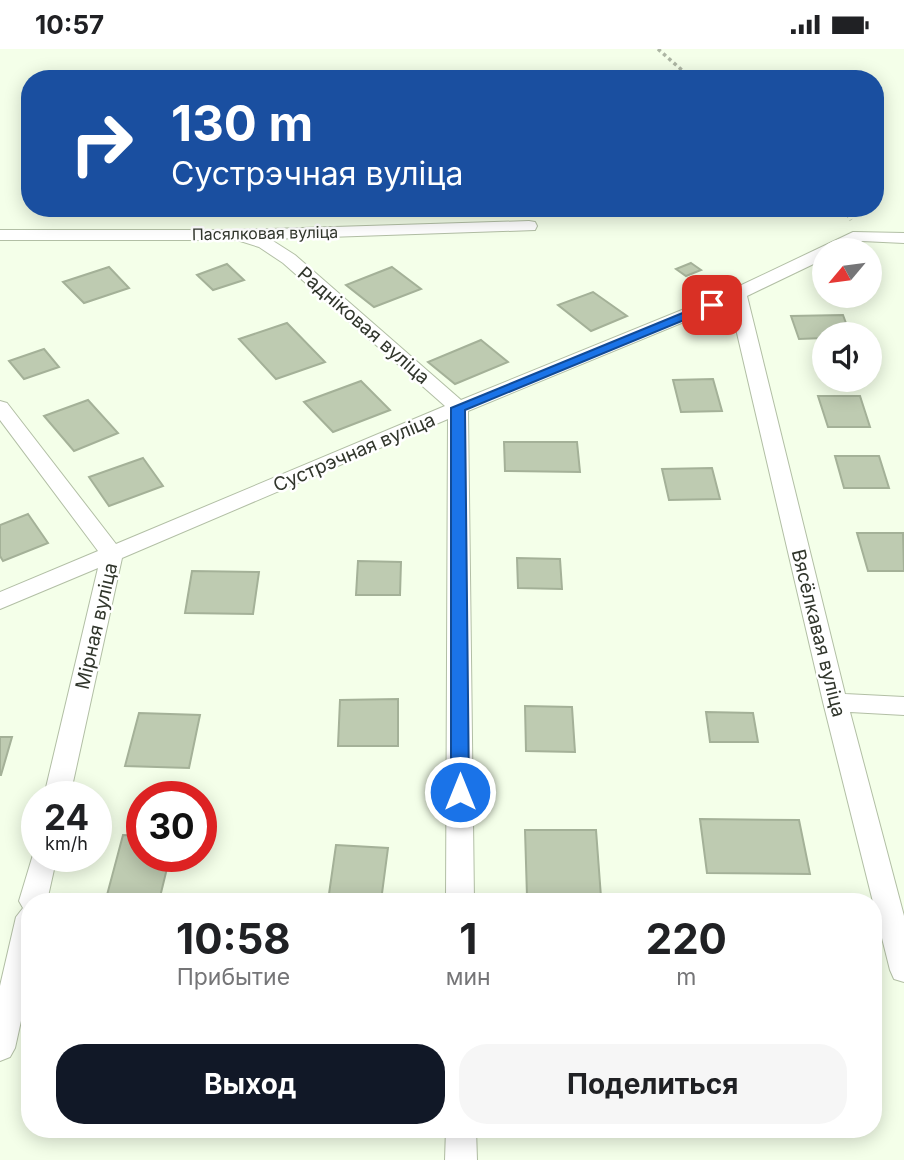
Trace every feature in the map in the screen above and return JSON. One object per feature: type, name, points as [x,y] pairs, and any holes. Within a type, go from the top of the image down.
[{"type":"street","name":"Пасялковая вуліца","points":[[0,235],[238,235],[529,226]]},
{"type":"street","name":"Радніковая вуліца","points":[[238,235],[265,243],[289,259],[458,408]]},
{"type":"street","points":[[855,238],[904,238]]},
{"type":"street","name":"Сустрэчная вуліца","points":[[0,601],[737,294],[812,259]]},
{"type":"street","name":"Вясёлкавая вуліца","points":[[737,294],[835,702],[904,970]]},
{"type":"street","name":"Мірная вуліца","points":[[0,407],[112,554],[60,781]]},
{"type":"street","points":[[458,408],[460,893]]},
{"type":"street","points":[[835,702],[904,706]]},
{"type":"street","points":[[35,893],[40,872]]},
{"type":"street","points":[[0,1048],[21,956]]},
{"type":"street","points":[[461,1138],[461,1160]]},
{"type":"path","points":[[658,49],[682,70]]},
{"type":"building","points":[[691,263],[701,270],[686,276],[676,269]]},
{"type":"building","points":[[227,264],[244,280],[213,290],[197,275]]},
{"type":"building","points":[[109,267],[129,288],[84,303],[63,282]]},
{"type":"building","points":[[392,267],[421,289],[374,307],[346,285]]},
{"type":"building","points":[[593,292],[627,316],[591,331],[558,305]]},
{"type":"building","points":[[843,315],[846,322],[812,322],[812,338],[799,339],[791,316]]},
{"type":"building","points":[[287,323],[325,362],[276,379],[239,339]]},
{"type":"building","points":[[481,340],[508,362],[455,384],[428,362]]},
{"type":"building","points":[[44,349],[59,367],[24,379],[9,361]]},
{"type":"building","points":[[713,379],[722,411],[681,412],[673,380]]},
{"type":"building","points":[[361,381],[390,410],[333,432],[304,402]]},
{"type":"building","points":[[818,396],[860,396],[870,427],[828,427]]},
{"type":"building","points":[[88,400],[118,433],[74,451],[44,416]]},
{"type":"building","points":[[504,442],[577,442],[580,472],[505,471]]},
{"type":"building","points":[[835,456],[879,456],[889,488],[844,488]]},
{"type":"building","points":[[143,458],[163,486],[109,506],[89,477]]},
{"type":"building","points":[[712,468],[720,499],[669,500],[662,469]]},
{"type":"building","points":[[28,514],[48,543],[3,561],[0,556],[0,525]]},
{"type":"building","points":[[857,533],[903,533],[904,571],[868,571]]},
{"type":"building","points":[[517,558],[560,559],[562,589],[518,588]]},
{"type":"building","points":[[358,561],[401,562],[400,595],[356,595]]},
{"type":"building","points":[[192,571],[259,572],[253,614],[185,613]]},
{"type":"building","points":[[398,699],[398,746],[338,746],[340,700]]},
{"type":"building","points":[[525,706],[572,707],[575,752],[526,751]]},
{"type":"building","points":[[706,712],[753,713],[758,742],[710,742]]},
{"type":"building","points":[[139,713],[200,715],[189,768],[125,766]]},
{"type":"building","points":[[0,737],[12,737],[1,775],[0,775]]},
{"type":"building","points":[[700,819],[799,820],[810,874],[707,873]]},
{"type":"building","points":[[525,830],[596,830],[601,893],[527,893]]},
{"type":"building","points":[[123,835],[126,835],[126,872],[166,872],[161,893],[108,893]]},
{"type":"building","points":[[336,845],[388,848],[382,893],[329,893]]},
{"type":"route","points":[[460,792],[458,408],[712,305]]}]
